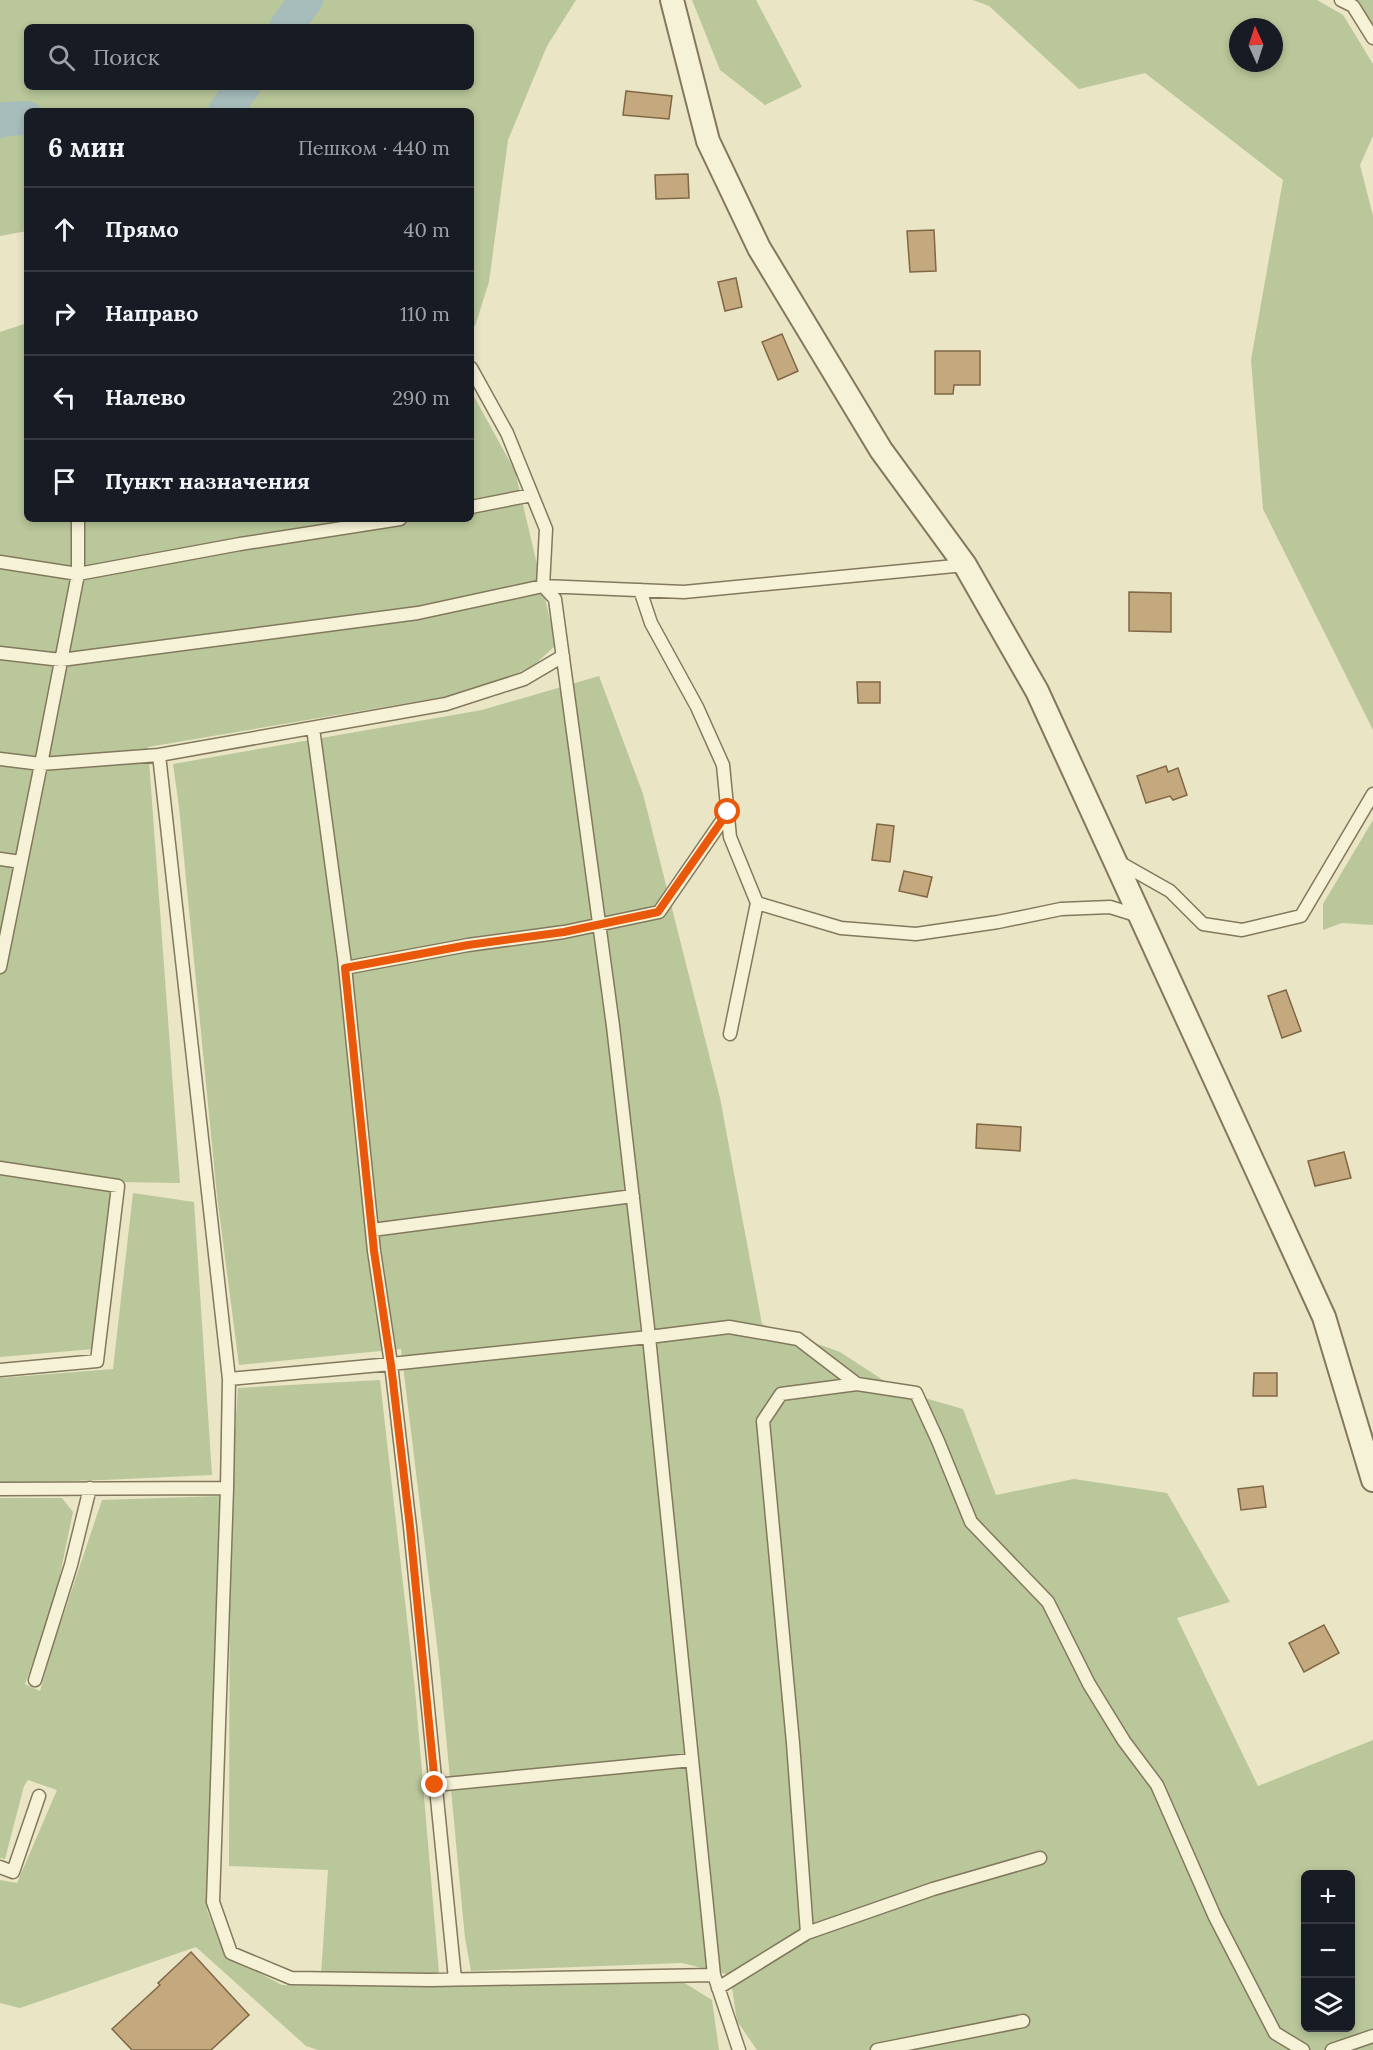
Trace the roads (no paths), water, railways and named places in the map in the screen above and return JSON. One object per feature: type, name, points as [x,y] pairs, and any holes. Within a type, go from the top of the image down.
[{"type":"street","points":[[672,0],[708,141],[759,248],[881,450],[965,565],[1037,691],[1324,1317],[1373,1480]]},
{"type":"lane","points":[[1341,0],[1353,6],[1373,38]]},
{"type":"lane","points":[[474,373],[507,433],[546,529],[543,586],[555,599],[633,1196],[714,1975],[739,2050]]},
{"type":"lane","points":[[474,506],[532,495]]},
{"type":"lane","points":[[1,959],[78,574],[78,522]]},
{"type":"lane","points":[[0,562],[78,574],[240,544],[381,522]]},
{"type":"lane","points":[[0,653],[61,660],[418,613],[543,586],[684,592],[965,565]]},
{"type":"lane","points":[[640,590],[651,623],[697,706],[723,765],[730,837],[757,903],[730,1034]]},
{"type":"lane","points":[[0,759],[41,764],[159,755],[446,704],[525,680],[563,656]]},
{"type":"lane","points":[[313,728],[345,968],[372,1230],[410,1527],[455,1979]]},
{"type":"lane","points":[[159,755],[229,1379],[213,1902],[231,1953],[291,1978],[455,1979],[714,1975]]},
{"type":"lane","points":[[1113,859],[1170,891],[1203,924],[1242,930],[1301,916],[1373,794]]},
{"type":"lane","points":[[345,968],[468,945],[564,932],[658,912],[728,812]]},
{"type":"lane","points":[[0,859],[21,862]]},
{"type":"lane","points":[[757,903],[842,928],[916,934],[998,922],[1061,909],[1110,907],[1139,916]]},
{"type":"lane","points":[[0,1168],[118,1186],[97,1361],[0,1370]]},
{"type":"lane","points":[[372,1230],[633,1196]]},
{"type":"lane","points":[[229,1379],[391,1365],[729,1327],[798,1339],[857,1384]]},
{"type":"lane","points":[[807,1933],[793,1743],[763,1421],[781,1394],[857,1384],[916,1394],[971,1522],[1048,1602],[1089,1684],[1124,1741],[1157,1785],[1215,1917],[1284,2050]]},
{"type":"lane","points":[[35,1680],[71,1565],[90,1488]]},
{"type":"lane","points":[[0,1489],[226,1488]]},
{"type":"lane","points":[[435,1785],[692,1760]]},
{"type":"lane","points":[[0,1867],[13,1872],[39,1796]]},
{"type":"lane","points":[[718,1988],[807,1933],[933,1889],[1040,1858]]},
{"type":"lane","points":[[877,2050],[1023,2021]]},
{"type":"lane","points":[[1275,2033],[1303,2050]]},
{"type":"lane","points":[[1332,2050],[1373,2036]]},
{"type":"waterway","points":[[288,24],[306,0]]},
{"type":"waterway","points":[[227,108],[241,90]]},
{"type":"waterway","points":[[0,121],[24,118]]}]
